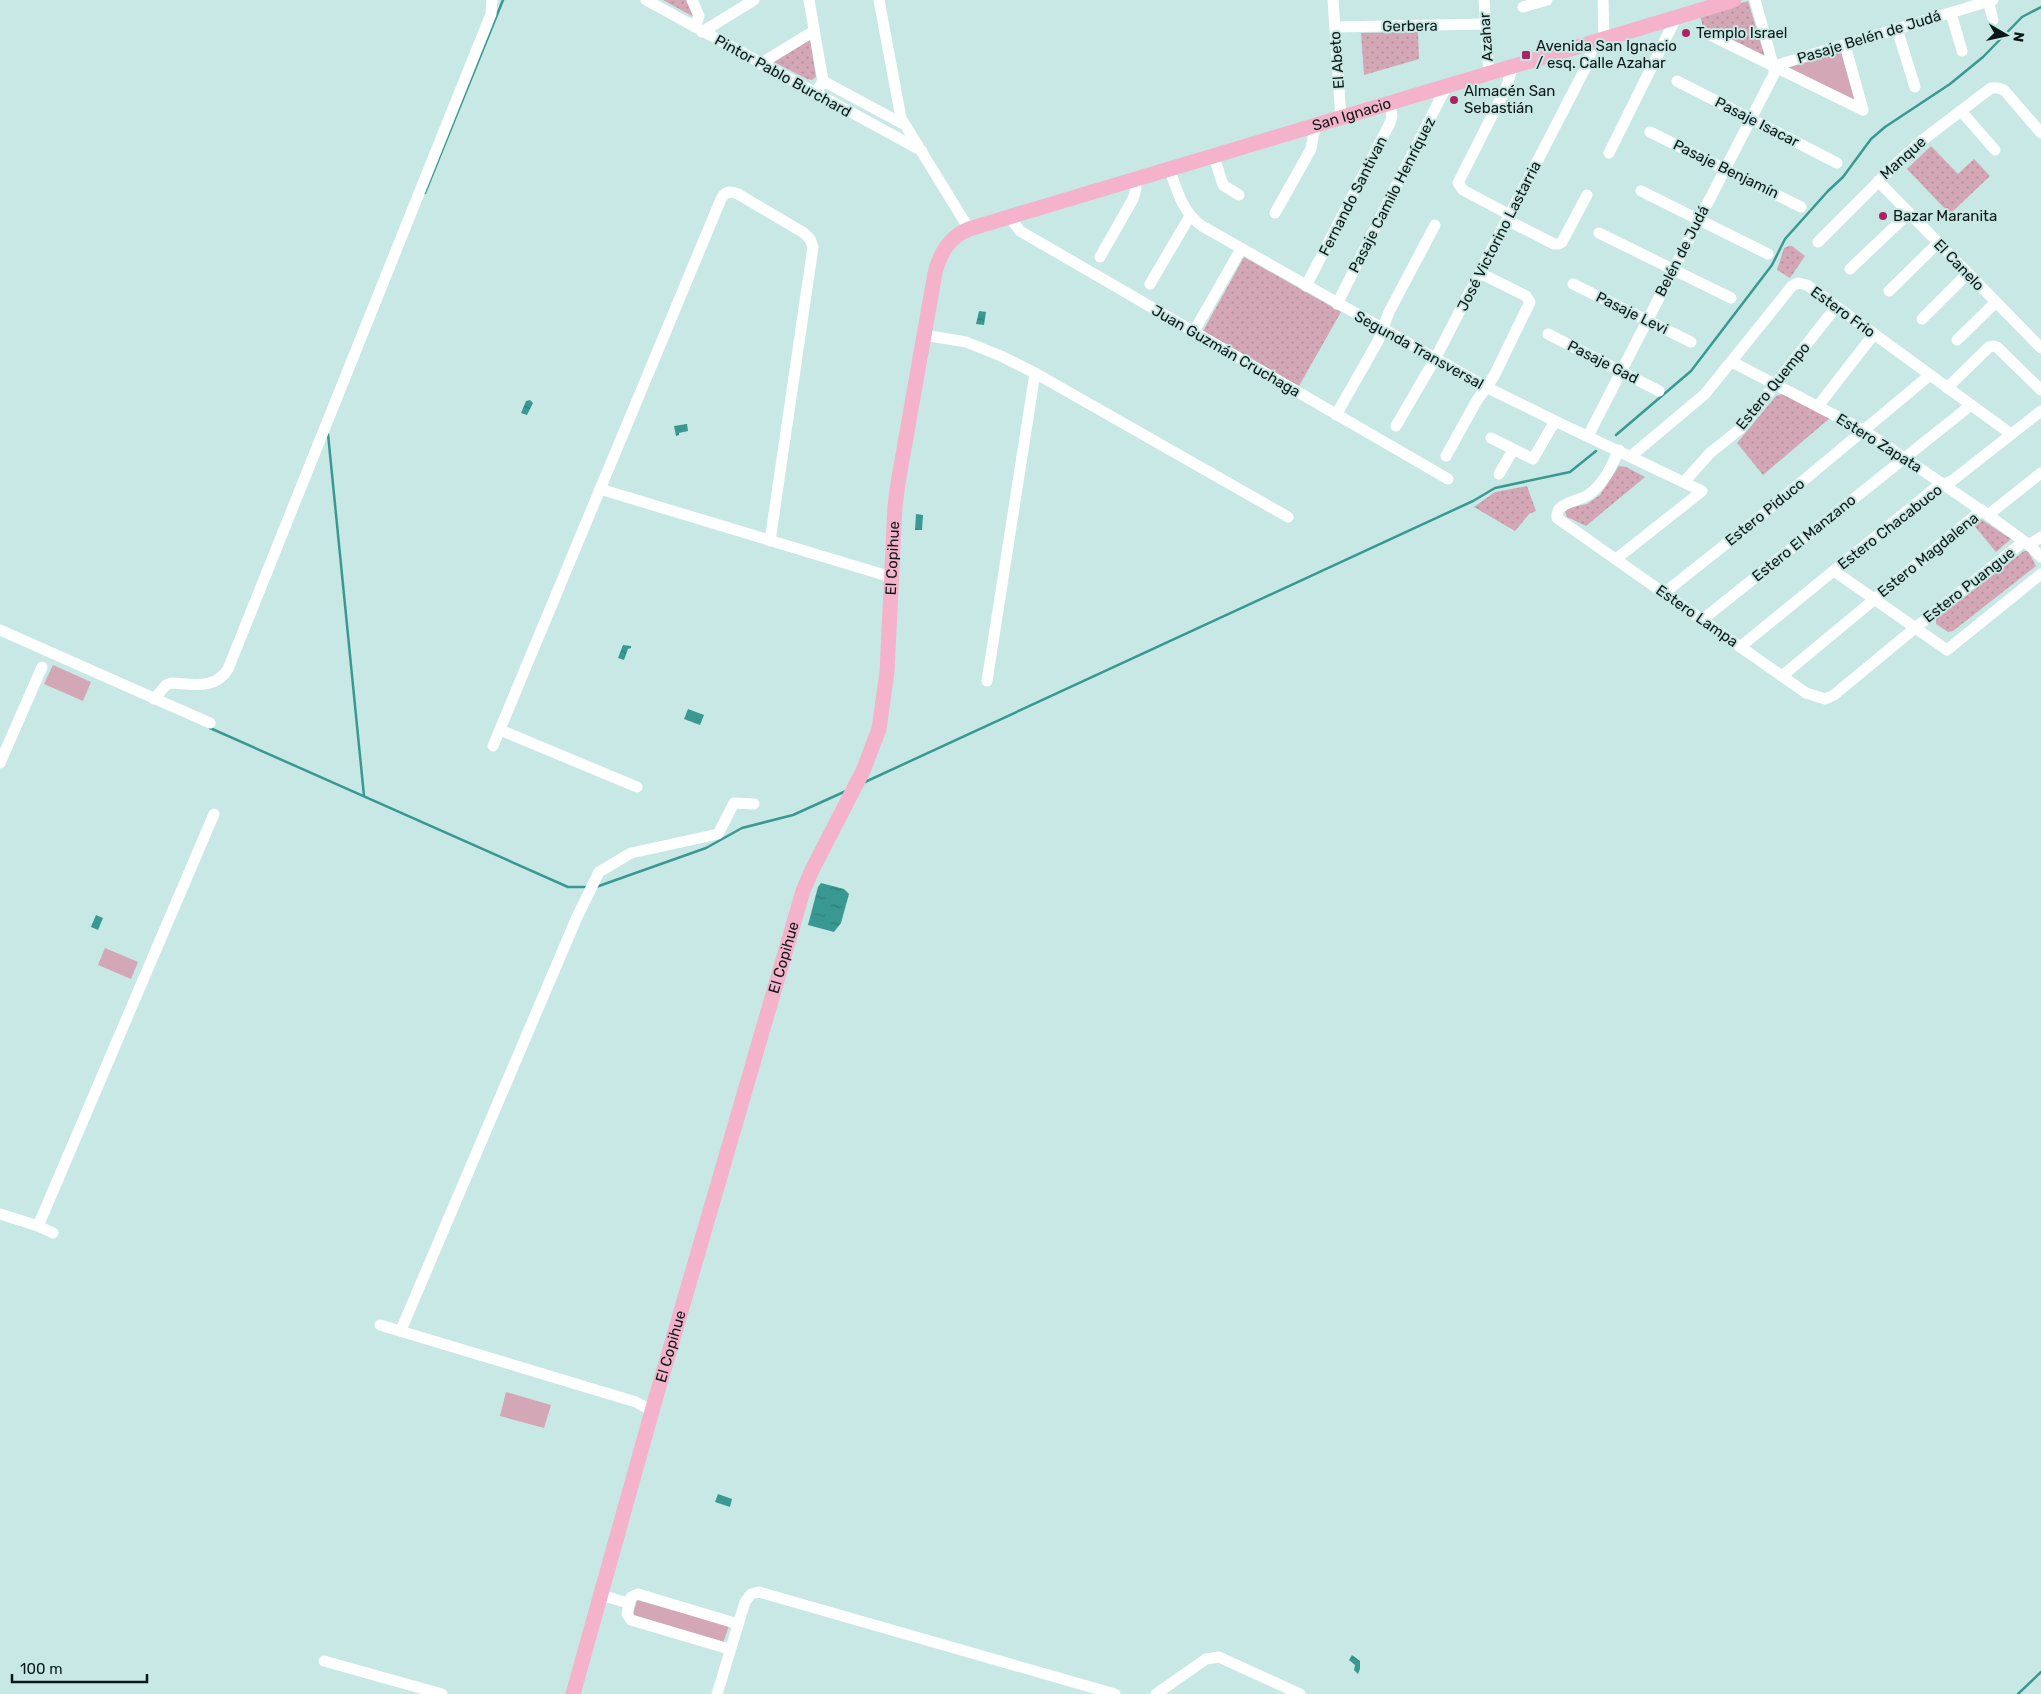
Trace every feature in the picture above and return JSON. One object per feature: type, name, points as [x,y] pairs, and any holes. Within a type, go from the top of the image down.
[{"type":"main road","name":"San Ignacio","points":[[969,229],[1489,75],[1734,0]]},
{"type":"main road","name":"El Copihue","points":[[573,1694],[652,1411],[803,891],[863,771],[879,729],[887,672],[894,506],[935,273],[940,255],[952,239],[969,229]]},
{"type":"street","points":[[154,698],[166,685],[171,683],[212,683],[222,678],[228,669],[492,14],[492,0]]},
{"type":"street","name":"Pintor Pablo Burchard","points":[[646,0],[922,151]]},
{"type":"street","points":[[692,0],[699,16],[698,29]]},
{"type":"street","points":[[698,29],[754,0]]},
{"type":"street","points":[[809,0],[823,81],[815,94]]},
{"type":"street","points":[[880,0],[898,106],[905,124],[969,229]]},
{"type":"street","name":"El Abeto","points":[[1333,0],[1341,119]]},
{"type":"street","name":"Azahar","points":[[1484,0],[1489,75]]},
{"type":"street","points":[[1523,7],[1547,0]]},
{"type":"street","name":"José Victorino Lastarria","points":[[1396,426],[1435,358],[1587,65],[1598,41],[1603,0]]},
{"type":"street","points":[[1755,0],[1774,66]]},
{"type":"street","points":[[1989,0],[1993,20]]},
{"type":"street","name":"Pasaje Belén de Judá","points":[[1774,66],[1989,0]]},
{"type":"street","points":[[1951,13],[1962,51]]},
{"type":"street","points":[[1609,153],[1676,18]]},
{"type":"street","name":"Gerbera","points":[[1335,27],[1485,24]]},
{"type":"street","points":[[1897,29],[1915,87]]},
{"type":"street","points":[[760,64],[814,30]]},
{"type":"street","points":[[1706,33],[1863,110],[1845,45]]},
{"type":"street","name":"Belén de Judá","points":[[1588,436],[1750,118],[1773,77],[1774,66]]},
{"type":"street","points":[[1512,67],[1507,86],[1458,183],[1462,190],[1554,244],[1562,242],[1587,195]]},
{"type":"street","name":"Pintor Pablo Burchard","points":[[823,81],[905,124]]},
{"type":"street","name":"Pasaje Isacar","points":[[1677,81],[1837,163]]},
{"type":"street","name":"Pasaje Camilo Henríquez","points":[[1337,304],[1446,87]]},
{"type":"street","name":"Manque","points":[[1818,242],[1878,181],[1920,142],[1988,90],[1998,88],[2006,93],[2041,134]]},
{"type":"street","name":"Fernando Santivan","points":[[1306,286],[1390,124],[1392,116],[1390,104]]},
{"type":"street","points":[[1961,110],[1995,150]]},
{"type":"street","points":[[1275,213],[1311,149],[1315,126]]},
{"type":"street","name":"Pasaje Benjamín","points":[[1650,132],[1801,207]]},
{"type":"street","points":[[1214,157],[1222,184],[1239,194]]},
{"type":"street","name":"Segunda Transversal","points":[[1170,170],[1179,197],[1190,216],[1202,226],[1486,387],[1555,422],[1619,450],[1702,491],[1616,559]]},
{"type":"street","points":[[1100,257],[1134,199],[1136,190],[1135,180]]},
{"type":"street","name":"El Canelo","points":[[1878,181],[2041,348]]},
{"type":"street","points":[[1641,191],[1768,254]]},
{"type":"street","points":[[493,746],[721,199],[727,193],[734,192],[804,232],[810,239],[814,252],[770,541]]},
{"type":"street","points":[[1850,270],[1909,213]]},
{"type":"street","points":[[1150,284],[1190,216]]},
{"type":"street","name":"Juan Guzmán Cruchaga","points":[[1010,218],[1020,231],[1193,333],[1448,479]]},
{"type":"street","points":[[1336,415],[1383,329],[1435,225]]},
{"type":"street","points":[[1599,233],[1732,298]]},
{"type":"street","points":[[1888,291],[1938,243]]},
{"type":"street","points":[[1193,333],[1241,248]]},
{"type":"street","points":[[1446,456],[1494,376],[1529,305],[1530,299],[1526,296],[1480,272]]},
{"type":"street","points":[[1922,320],[1968,273]]},
{"type":"street","name":"Estero Frio","points":[[1631,456],[1701,398],[1792,286],[1798,282],[1805,284],[2011,434]]},
{"type":"street","name":"Pasaje Levi","points":[[1573,284],[1691,342]]},
{"type":"street","points":[[1957,340],[1996,302]]},
{"type":"street","name":"Estero Quempo","points":[[1684,482],[1705,458],[1740,429],[1836,307]]},
{"type":"street","name":"Pasaje Gad","points":[[1548,334],[1659,391]]},
{"type":"street","points":[[1818,406],[1874,334]]},
{"type":"street","points":[[924,335],[974,345],[1036,372],[1288,518]]},
{"type":"street","points":[[1947,388],[1989,347],[1993,346],[1997,347],[2041,390]]},
{"type":"street","name":"Estero Zapata","points":[[1732,362],[1865,431],[1906,457],[1985,513],[2041,557]]},
{"type":"street","points":[[987,681],[1036,372]]},
{"type":"street","name":"Estero Piduco","points":[[1664,593],[1865,431],[1930,375]]},
{"type":"street","name":"Estero El Manzano","points":[[1702,620],[1971,405]]},
{"type":"street","name":"Estero Chacabuco","points":[[1740,647],[1934,489],[1944,485],[2041,410]]},
{"type":"street","points":[[1491,438],[1533,459],[1555,422]]},
{"type":"street","points":[[1499,474],[1512,450]]},
{"type":"street","name":"Estero Lampa","points":[[1619,450],[1599,486],[1580,499],[1562,505],[1556,515],[1557,518],[1806,693],[1824,699],[1834,695],[1915,628]]},
{"type":"street","name":"Estero Magdalena","points":[[1782,676],[1874,599],[1985,513],[2041,473]]},
{"type":"street","points":[[600,489],[891,577]]},
{"type":"street","name":"Estero Puangue","points":[[1915,628],[2026,544],[2041,537]]},
{"type":"street","points":[[1834,571],[1947,650],[2041,574]]},
{"type":"street","points":[[0,630],[210,723]]},
{"type":"street","points":[[0,763],[42,667]]},
{"type":"street","points":[[500,730],[637,787]]},
{"type":"street","points":[[401,1330],[577,916],[599,872],[631,853],[718,834],[734,804],[754,804]]},
{"type":"street","points":[[38,1226],[214,814]]},
{"type":"street","points":[[0,1214],[38,1226],[53,1233]]},
{"type":"street","points":[[380,1326],[401,1330],[636,1402],[652,1411]]},
{"type":"street","points":[[717,1694],[729,1649],[745,1602],[754,1593],[765,1592],[1115,1694]]},
{"type":"street","points":[[729,1649],[632,1620],[626,1614],[628,1603],[631,1597],[638,1594],[738,1624]]},
{"type":"street","points":[[601,1595],[628,1603]]},
{"type":"street","points":[[1156,1694],[1206,1659],[1219,1657],[1300,1694]]},
{"type":"street","points":[[324,1661],[442,1694]]},
{"type":"shaded area","points":[[663,0],[687,0],[695,13],[692,16]]},
{"type":"shaded area","points":[[1748,1],[1765,57],[1705,33],[1700,16]]},
{"type":"shaded area","points":[[1418,32],[1419,59],[1364,75],[1361,33]]},
{"type":"shaded area","points":[[810,39],[816,77],[812,80],[770,60]]},
{"type":"shaded area","points":[[1840,48],[1856,104],[1781,65]]},
{"type":"shaded area","points":[[1931,146],[1958,174],[1974,159],[1990,176],[1950,214],[1907,169]]},
{"type":"shaded area","points":[[1792,246],[1805,256],[1790,278],[1777,270],[1784,248]]},
{"type":"shaded area","points":[[1244,257],[1341,312],[1299,386],[1203,331]]},
{"type":"shaded area","points":[[1783,394],[1830,418],[1763,475],[1737,443],[1776,396]]},
{"type":"shaded area","points":[[1619,466],[1626,467],[1645,477],[1586,526],[1567,517],[1565,512],[1568,508],[1587,504],[1600,495]]},
{"type":"shaded area","points":[[1527,486],[1536,511],[1529,514],[1515,531],[1474,507],[1495,492]]},
{"type":"shaded area","points":[[1979,518],[2011,539],[1996,552],[1973,524]]},
{"type":"shaded area","points":[[2024,551],[2028,551],[2036,566],[1953,631],[1948,632],[1936,624],[1936,619]]},
{"type":"shaded area","points":[[53,665],[91,682],[83,701],[44,684]]},
{"type":"shaded area","points":[[105,948],[138,962],[131,979],[98,965]]},
{"type":"shaded area","points":[[506,1392],[551,1405],[544,1428],[500,1416]]},
{"type":"shaded area","points":[[637,1600],[729,1626],[723,1643],[633,1615]]},
{"type":"water","points":[[979,311],[986,312],[984,325],[976,324]]},
{"type":"water","points":[[530,400],[533,403],[527,415],[521,413],[526,401]]},
{"type":"water","points":[[687,424],[688,431],[679,433],[676,436],[674,426]]},
{"type":"water","points":[[916,514],[923,515],[922,530],[915,530]]},
{"type":"water","points":[[623,645],[631,646],[624,660],[618,658]]},
{"type":"water","points":[[688,709],[704,715],[700,725],[684,719]]},
{"type":"water","points":[[821,883],[844,889],[849,894],[841,923],[834,932],[808,925],[818,887]]},
{"type":"water","points":[[96,915],[103,918],[98,930],[91,927]]},
{"type":"water","points":[[718,1494],[732,1499],[730,1507],[715,1502]]},
{"type":"water","points":[[1352,1655],[1360,1661],[1358,1674],[1354,1670],[1355,1665],[1349,1660]]},
{"type":"waterway","points":[[425,193],[503,0]]},
{"type":"waterway","points":[[1616,435],[1691,371],[1772,265],[1785,239],[1843,177],[1871,139],[1885,127],[1950,84],[1983,57],[2022,17],[2041,7]]},
{"type":"waterway","points":[[328,434],[364,796]]},
{"type":"waterway","points":[[865,782],[1473,501],[1495,488],[1570,472],[1596,451]]},
{"type":"waterway","points":[[210,728],[568,887],[588,887]]},
{"type":"waterway","points":[[596,887],[706,848],[742,828],[793,815],[846,791]]},
{"type":"waterway","points":[[2018,1694],[2041,1672]]},
{"type":"place","name":"Templo Israel","points":[[1686,33]]},
{"type":"place","name":"Avenida San Ignacio / esq. Calle Azahar","points":[[1526,55]]},
{"type":"place","name":"Almacén San Sebastián","points":[[1454,100]]},
{"type":"place","name":"Bazar Maranita","points":[[1883,216]]}]
